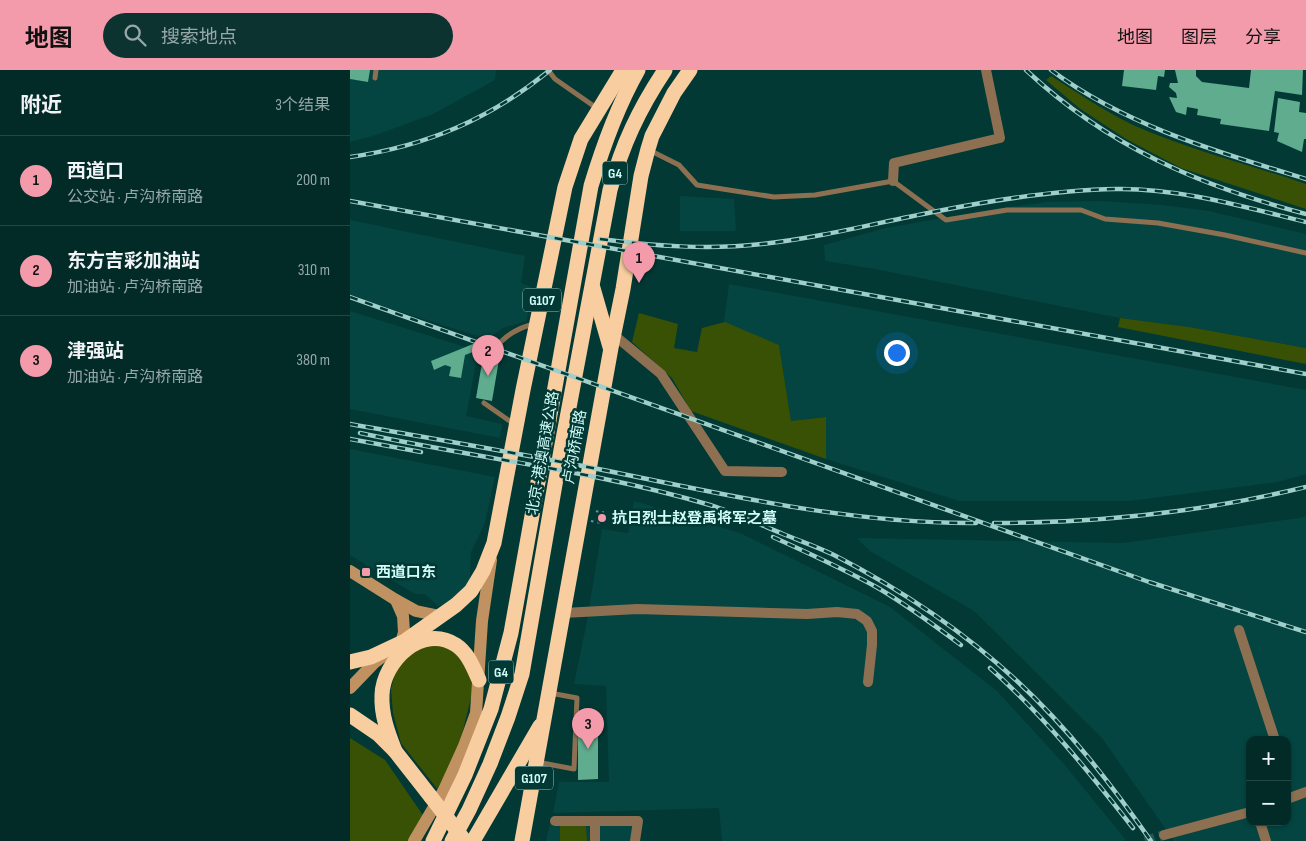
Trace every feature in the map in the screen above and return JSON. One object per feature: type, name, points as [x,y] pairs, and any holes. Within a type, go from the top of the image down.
[{"type":"highway","name":"北京-港澳高速公路","points":[[452,841],[469,810],[490,764],[522,674],[610,190],[619,157],[631,128],[665,70]]},
{"type":"highway","name":"卢沟桥南路","points":[[522,841],[623,289],[641,176],[652,136],[674,93],[690,70]]},
{"type":"highway","name":"G107","points":[[350,662],[371,657],[401,643],[456,605],[471,591],[483,571],[494,543],[516,425],[565,187],[581,139],[599,109],[631,73]]},
{"type":"highway","name":"北京-港澳高速公路","points":[[433,841],[465,775],[488,716],[511,633],[591,186],[602,150],[631,73]]},
{"type":"highway","points":[[581,139],[631,73]]},
{"type":"highway","points":[[592,285],[612,342]]},
{"type":"highway","points":[[395,751],[386,729],[382,694],[386,676],[393,662],[401,653],[414,644],[429,639],[440,639],[455,644],[466,654],[479,680]]},
{"type":"highway","points":[[350,715],[378,734],[395,751],[456,841]]},
{"type":"highway","points":[[473,841],[546,716]]},
{"type":"highway","points":[[350,724],[386,751],[465,841]]},
{"type":"street","points":[[893,181],[894,163],[1000,138],[986,70]]},
{"type":"street","points":[[612,342],[661,374],[725,470],[782,472]]},
{"type":"street","points":[[414,841],[444,790],[464,746],[476,713],[482,622],[494,543]]},
{"type":"street","points":[[350,571],[416,611],[440,616]]},
{"type":"street","points":[[350,688],[374,663],[401,643],[404,632],[403,616],[396,600]]},
{"type":"street","points":[[564,613],[637,609],[807,614],[837,612],[857,614],[867,621],[872,631],[868,682]]},
{"type":"street","points":[[1240,630],[1274,736]]},
{"type":"street","points":[[1291,798],[1306,792]]},
{"type":"street","points":[[1164,835],[1246,813]]},
{"type":"street","points":[[555,821],[638,821],[635,841]]},
{"type":"street","points":[[595,821],[595,841]]},
{"type":"street","points":[[1261,826],[1266,841]]},
{"type":"lane","points":[[375,78],[376,70]]},
{"type":"lane","points":[[548,70],[555,79],[599,109]]},
{"type":"lane","points":[[648,150],[679,165],[697,185],[774,198],[816,195],[893,181],[946,220],[1007,210],[1082,210],[1105,219],[1158,222],[1306,253]]},
{"type":"lane","points":[[494,350],[501,339],[514,331],[537,323]]},
{"type":"lane","points":[[484,403],[510,423],[516,425]]},
{"type":"lane","points":[[537,762],[574,769],[577,698],[550,693]]},
{"type":"path","points":[[592,521],[601,523],[603,512],[593,511]]},
{"type":"shaded area","points":[[350,70],[496,70],[495,80],[433,114],[376,135],[350,142]]},
{"type":"shaded area","points":[[680,196],[734,199],[736,231],[680,231]]},
{"type":"shaded area","points":[[1101,201],[1163,205],[1209,211],[1306,234],[1306,348],[1189,327],[1120,318],[875,269],[825,261],[824,245],[886,228],[1046,202]]},
{"type":"shaded area","points":[[350,220],[525,256],[521,283],[531,287],[527,321],[503,328],[487,339],[350,296]]},
{"type":"shaded area","points":[[729,284],[1306,390],[1306,474],[1278,482],[1129,501],[959,501],[826,459],[826,417],[791,421],[779,345],[724,322]]},
{"type":"shaded area","points":[[350,311],[481,352],[477,358],[466,416],[502,424],[500,438],[350,409]]},
{"type":"shaded area","points":[[350,449],[495,477],[485,523],[471,552],[470,578],[462,593],[449,604],[438,606],[425,594],[415,594],[350,555]]},
{"type":"shaded area","points":[[634,501],[740,533],[890,607],[997,691],[1064,764],[1126,840],[722,841],[719,808],[553,813],[559,782],[609,782],[606,686],[574,684],[587,621],[602,529],[628,533]]},
{"type":"shaded area","points":[[1306,516],[1306,841],[1174,841],[1102,738],[974,611],[870,551],[857,538],[1123,543]]},
{"type":"shaded area","points":[[641,818],[640,841],[546,841],[551,819]]},
{"type":"green space","points":[[1051,76],[1101,108],[1154,134],[1306,184],[1306,209],[1181,168],[1126,139],[1079,108],[1046,80]]},
{"type":"green space","points":[[639,313],[678,324],[674,348],[697,352],[702,328],[725,322],[779,345],[791,421],[826,417],[826,459],[691,411],[672,378],[632,342]]},
{"type":"green space","points":[[1120,318],[1189,327],[1306,348],[1306,364],[1118,327]]},
{"type":"green space","points":[[436,642],[462,654],[475,681],[446,800],[401,743],[393,713],[391,689],[397,667],[414,649]]},
{"type":"green space","points":[[350,738],[385,760],[429,824],[418,841],[350,841]]},
{"type":"green space","points":[[560,826],[586,826],[587,841],[560,841]]},
{"type":"building","points":[[350,70],[370,70],[368,82],[350,79]]},
{"type":"building","points":[[1124,70],[1165,70],[1164,77],[1158,76],[1156,90],[1122,86]]},
{"type":"building","points":[[1175,70],[1196,70],[1196,76],[1202,82],[1249,88],[1251,70],[1303,70],[1302,95],[1275,91],[1269,131],[1220,124],[1221,119],[1197,115],[1198,109],[1187,107],[1186,115],[1176,112],[1169,97],[1177,98],[1176,93],[1169,87],[1170,83],[1178,83]]},
{"type":"building","points":[[1278,98],[1300,102],[1299,112],[1306,113],[1306,139],[1304,139],[1302,152],[1277,141],[1279,133],[1274,132]]},
{"type":"building","points":[[478,342],[481,349],[465,355],[461,378],[449,376],[451,367],[445,365],[434,370],[431,361]]},
{"type":"building","points":[[484,351],[500,354],[492,401],[476,398]]},
{"type":"building","points":[[578,718],[598,718],[598,779],[578,780]]},
{"type":"tunnel","points":[[1145,841],[1164,835]]},
{"type":"railway","points":[[350,157],[405,146],[456,128],[504,103],[550,70]]},
{"type":"railway","points":[[1026,70],[1057,97],[1089,121],[1122,142],[1192,176],[1267,203],[1306,214]]},
{"type":"railway","points":[[1051,70],[1080,90],[1141,122],[1206,147],[1306,179]]},
{"type":"railway","points":[[600,239],[640,244],[681,246],[721,247],[762,244],[826,234],[1001,200],[1070,191],[1116,189],[1188,195],[1306,222]]},
{"type":"railway","points":[[350,201],[1306,374]]},
{"type":"railway","points":[[350,297],[1149,582],[1306,632]]},
{"type":"railway","points":[[350,424],[551,460],[751,500],[886,519],[976,523]]},
{"type":"railway","points":[[360,433],[580,474],[667,493],[729,512],[834,555],[883,582],[930,612],[975,645],[1017,681],[1054,718],[1088,757],[1151,841]]},
{"type":"railway","points":[[350,439],[421,452]]},
{"type":"railway","points":[[994,523],[1073,521],[1151,514],[1229,503],[1306,487]]},
{"type":"railway","points":[[773,537],[878,588],[910,608],[961,645]]},
{"type":"railway","points":[[990,668],[1029,705],[1083,765],[1133,828]]},
{"type":"place","name":"西道口","points":[[639,283]]},
{"type":"place","name":"东方吉彩加油站","points":[[488,376]]},
{"type":"place","name":"抗日烈士赵登禹将军之墓","points":[[602,518]]},
{"type":"place","name":"西道口东","points":[[366,572]]},
{"type":"place","name":"津强站","points":[[588,749]]}]
